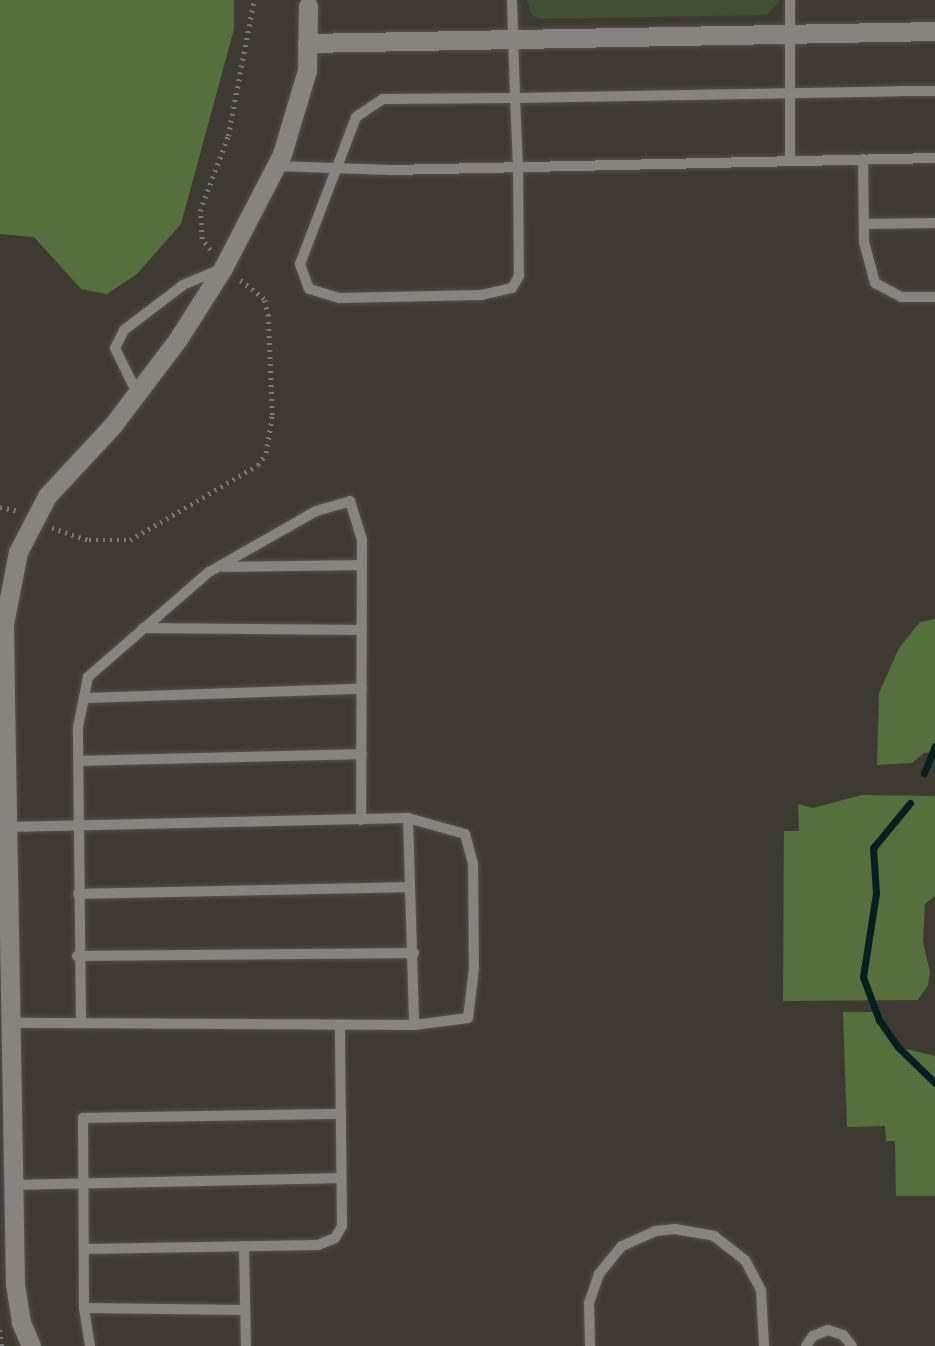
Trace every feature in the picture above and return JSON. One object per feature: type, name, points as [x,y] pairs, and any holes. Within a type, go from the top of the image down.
[{"type":"street","points":[[31,1346],[21,1322],[15,1283],[12,1023],[5,827],[5,624],[18,552],[47,496],[137,393],[223,268],[275,166],[307,70],[308,6]]},
{"type":"street","points":[[307,43],[935,31]]},
{"type":"lane","points":[[512,0],[515,98],[519,166],[519,276],[512,288],[482,295],[339,298],[309,289],[300,264],[356,117],[383,99],[515,98],[935,91]]},
{"type":"lane","points":[[790,0],[790,160]]},
{"type":"lane","points":[[275,166],[519,166],[935,158]]},
{"type":"lane","points":[[863,159],[864,224],[875,283],[901,297],[935,297]]},
{"type":"lane","points":[[864,224],[935,223]]},
{"type":"lane","points":[[137,393],[115,348],[124,330],[183,285],[223,268]]},
{"type":"lane","points":[[81,1022],[77,956],[78,727],[88,677],[143,628],[219,567],[316,511],[349,501],[362,540],[362,820]]},
{"type":"lane","points":[[219,567],[362,565]]},
{"type":"lane","points":[[143,628],[362,629]]},
{"type":"lane","points":[[83,698],[362,689]]},
{"type":"lane","points":[[79,761],[362,754]]},
{"type":"lane","points":[[5,827],[408,818],[465,834],[473,863],[474,968],[468,1018],[414,1025],[340,1026],[12,1023]]},
{"type":"lane","points":[[408,818],[414,1025]]},
{"type":"lane","points":[[78,894],[410,887]]},
{"type":"lane","points":[[77,956],[414,953]]},
{"type":"lane","points":[[84,1249],[318,1245],[335,1238],[342,1226],[340,1026]]},
{"type":"lane","points":[[90,1346],[83,1308],[83,1118],[341,1114]]},
{"type":"lane","points":[[14,1185],[341,1178]]},
{"type":"lane","points":[[590,1346],[589,1303],[598,1274],[622,1246],[655,1231],[675,1229],[714,1236],[745,1260],[761,1290],[764,1346]]},
{"type":"lane","points":[[244,1246],[246,1346]]},
{"type":"lane","points":[[83,1308],[245,1310]]},
{"type":"lane","points":[[806,1346],[813,1336],[828,1330],[843,1335],[852,1346]]},
{"type":"path","points":[[0,508],[35,520],[68,536],[130,540],[258,465],[266,453],[272,415],[268,316],[264,299],[223,268],[202,239],[198,224],[228,136],[254,0]]},
{"type":"path","points":[[0,1326],[2,1346]]},
{"type":"shaded area","points":[[0,0],[935,0],[935,1346],[0,1346]]},
{"type":"green space","points":[[0,0],[234,0],[234,29],[181,224],[137,274],[107,294],[81,289],[34,237],[0,234]]},
{"type":"green space","points":[[527,0],[779,2],[766,15],[540,19],[532,15]]},
{"type":"green space","points":[[935,619],[935,752],[924,753],[912,763],[877,765],[879,693],[899,648],[920,622]]},
{"type":"green space","points":[[862,795],[935,796],[935,896],[925,904],[923,942],[930,972],[928,985],[918,1000],[783,1001],[784,831],[799,831],[798,804],[813,808]]},
{"type":"green space","points":[[843,1012],[876,1012],[898,1047],[935,1056],[935,1196],[896,1196],[895,1141],[886,1141],[885,1126],[847,1127]]},
{"type":"waterway","points":[[924,773],[935,746]]},
{"type":"waterway","points":[[910,803],[873,848],[876,893],[863,977],[879,1020],[898,1047],[935,1083]]}]
